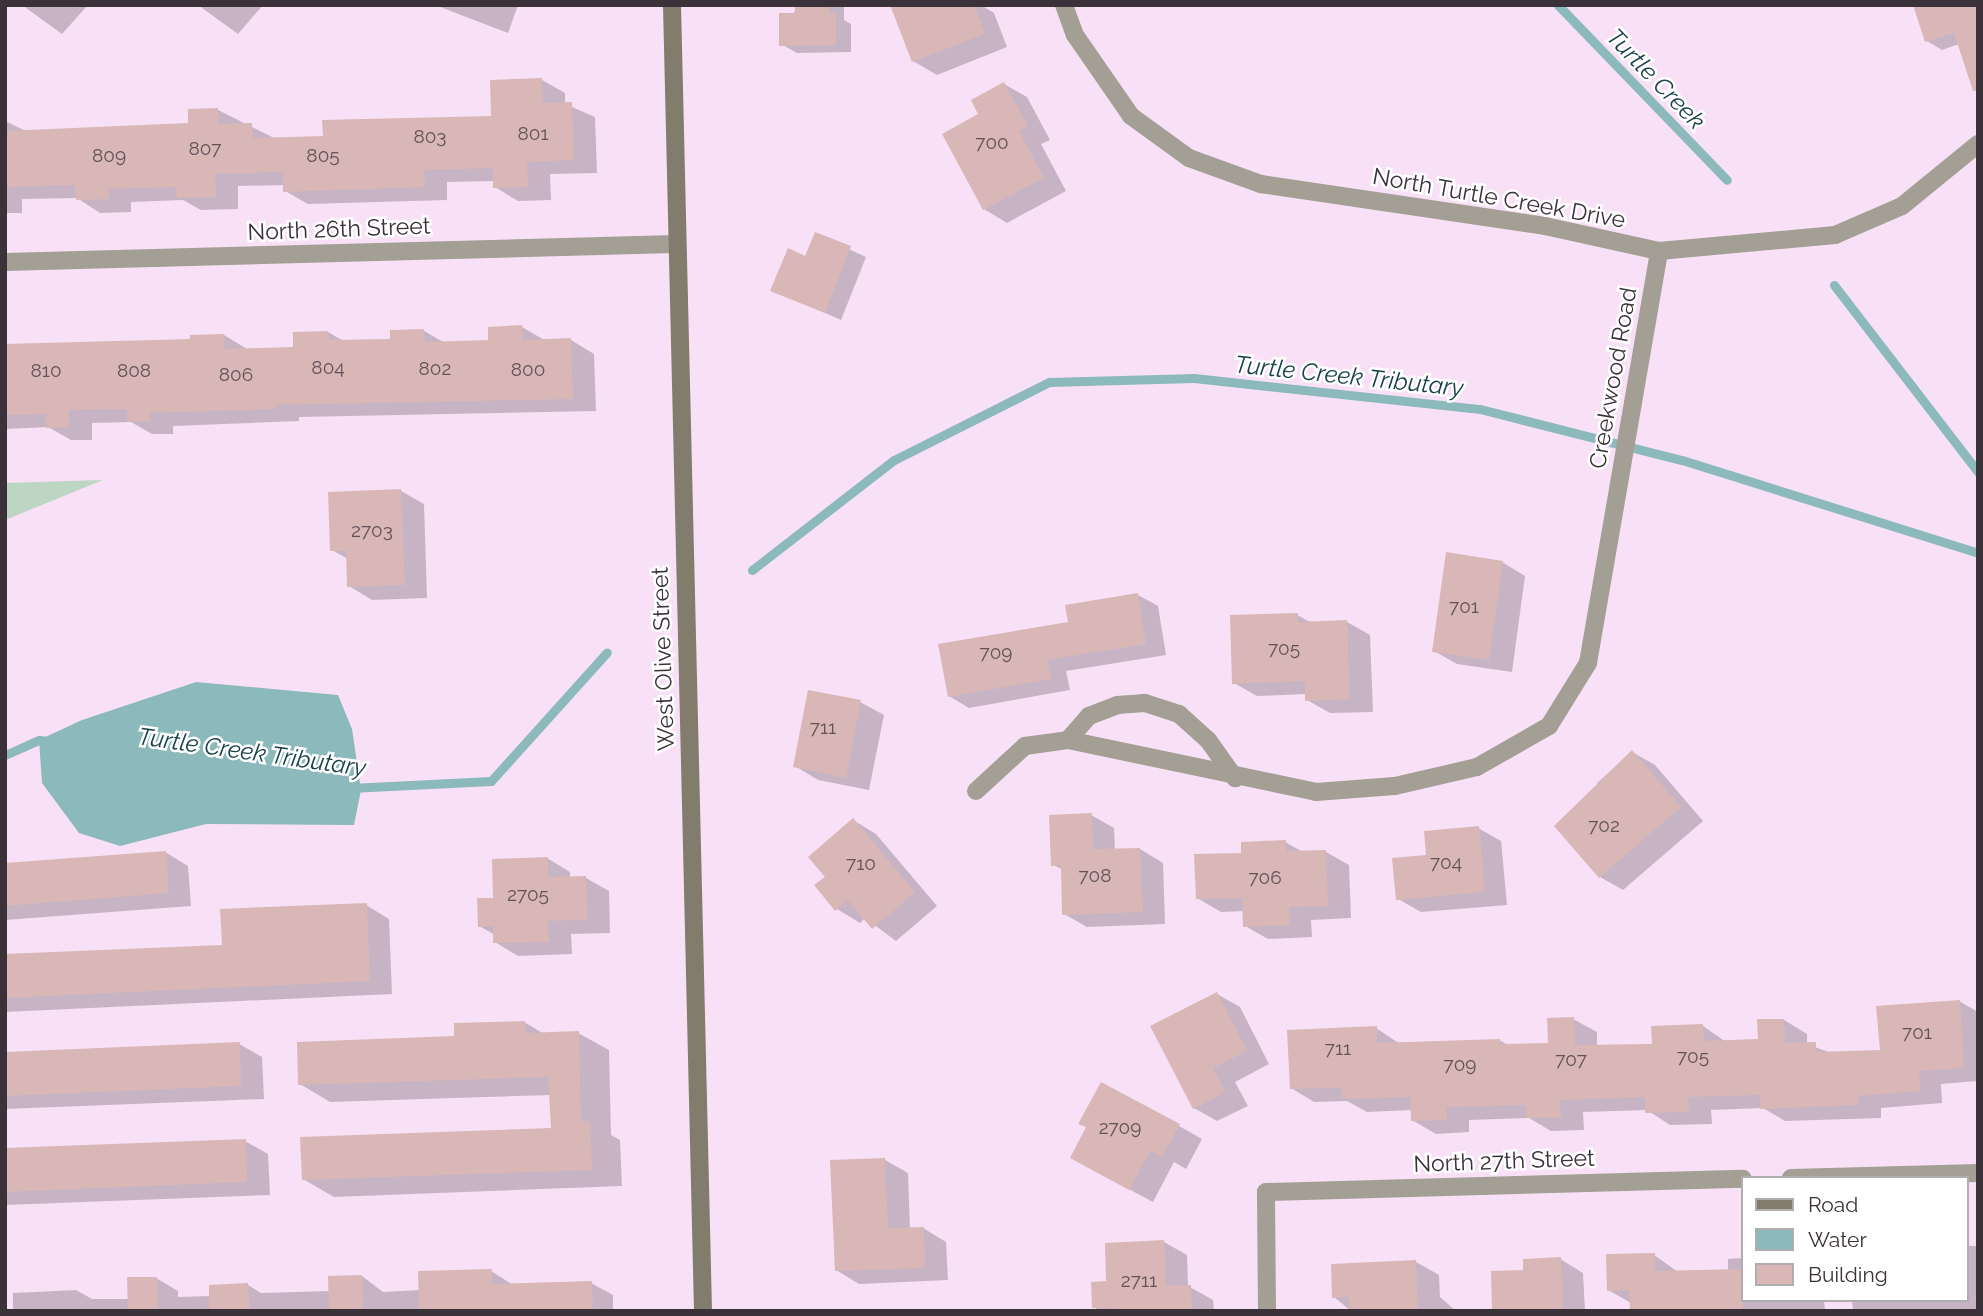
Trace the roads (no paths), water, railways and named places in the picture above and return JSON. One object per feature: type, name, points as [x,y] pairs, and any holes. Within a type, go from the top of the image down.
[{"type":"main road","name":"West Olive Street","points":[[672,5],[674,244],[704,1311]]},
{"type":"street","name":"North Turtle Creek Drive","points":[[1064,5],[1075,35],[1131,116],[1189,158],[1261,184],[1545,226],[1659,251],[1835,235],[1902,206],[1978,144]]},
{"type":"street","name":"North 26th Street","points":[[5,262],[674,244]]},
{"type":"street","name":"Creekwood Road","points":[[1068,740],[1235,778],[1316,792],[1395,786],[1477,767],[1549,726],[1588,663],[1659,251]]},
{"type":"street","points":[[976,790],[1025,746],[1068,740],[1089,716],[1117,705],[1145,703],[1179,715],[1208,740],[1235,778]]},
{"type":"street","points":[[1866,1176],[1978,1173]]},
{"type":"street","name":"North 27th Street","points":[[1267,1311],[1266,1192],[1742,1179]]},
{"type":"water","points":[[196,682],[338,695],[352,729],[361,790],[354,825],[206,824],[120,846],[79,833],[42,783],[39,740],[82,720]]},
{"type":"waterway","name":"Turtle Creek","points":[[1558,5],[1727,180]]},
{"type":"waterway","name":"Turtle Creek","points":[[1834,285],[1978,472]]},
{"type":"waterway","name":"Turtle Creek Tributary","points":[[752,570],[894,460],[1049,382],[1194,378],[1480,409],[1682,460],[1978,553]]},
{"type":"waterway","name":"Turtle Creek Tributary","points":[[350,788],[491,781],[607,652]]},
{"type":"waterway","name":"Turtle Creek Tributary","points":[[5,755],[39,740],[49,741]]}]
